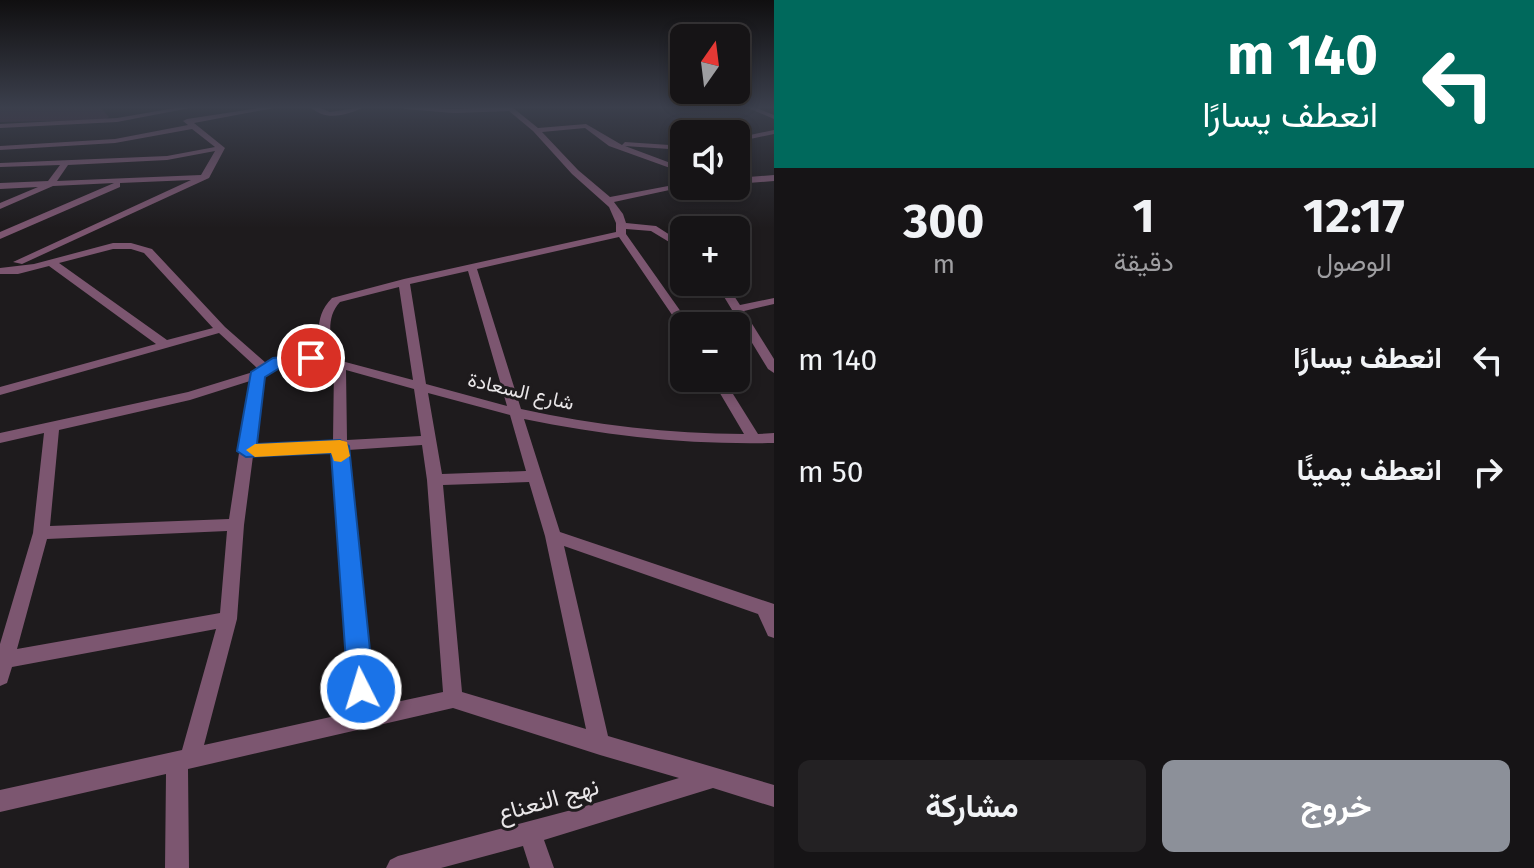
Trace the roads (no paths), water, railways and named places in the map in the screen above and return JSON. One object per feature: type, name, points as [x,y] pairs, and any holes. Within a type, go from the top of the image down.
[{"type":"street","points":[[1,165],[19,148]]},
{"type":"street","points":[[125,148],[144,159]]},
{"type":"street","points":[[1,165],[183,156],[221,148]]},
{"type":"street","points":[[2,271],[206,176],[221,148]]},
{"type":"street","points":[[555,148],[574,171],[609,200],[621,230],[676,312]]},
{"type":"street","points":[[620,148],[670,167]]},
{"type":"street","points":[[648,148],[670,148]]},
{"type":"street","points":[[0,206],[50,185],[65,163]]},
{"type":"street","points":[[0,186],[206,176]]},
{"type":"street","points":[[750,180],[774,178]]},
{"type":"street","points":[[0,236],[128,181]]},
{"type":"street","points":[[609,200],[670,189]]},
{"type":"street","points":[[364,720],[334,364],[324,315],[327,307],[350,295],[621,230],[653,228],[670,239]]},
{"type":"street","points":[[2,271],[113,247],[142,248],[260,372],[236,525],[228,619],[184,758],[177,868]]},
{"type":"street","points":[[50,262],[164,344]]},
{"type":"street","points":[[472,268],[553,536],[600,745]]},
{"type":"street","points":[[0,286],[2,271]]},
{"type":"street","points":[[404,282],[435,480],[453,699]]},
{"type":"street","points":[[729,296],[774,369]]},
{"type":"street","points":[[738,309],[774,301]]},
{"type":"street","points":[[0,391],[221,329]]},
{"type":"street","name":"شارع السعادة","points":[[0,438],[190,396],[260,372],[279,361],[296,358],[334,364],[517,413],[669,437],[774,438]]},
{"type":"street","points":[[725,392],[754,439]]},
{"type":"street","points":[[52,427],[41,533],[2,668],[228,619]]},
{"type":"street","points":[[246,451],[429,440]]},
{"type":"street","points":[[435,480],[535,476]]},
{"type":"street","points":[[41,533],[236,525]]},
{"type":"street","points":[[553,536],[770,612],[774,630]]},
{"type":"street","points":[[0,801],[453,699],[774,796]]},
{"type":"street","name":"نهج النعناع","points":[[398,868],[710,779]]},
{"type":"street","points":[[530,832],[542,868]]}]
